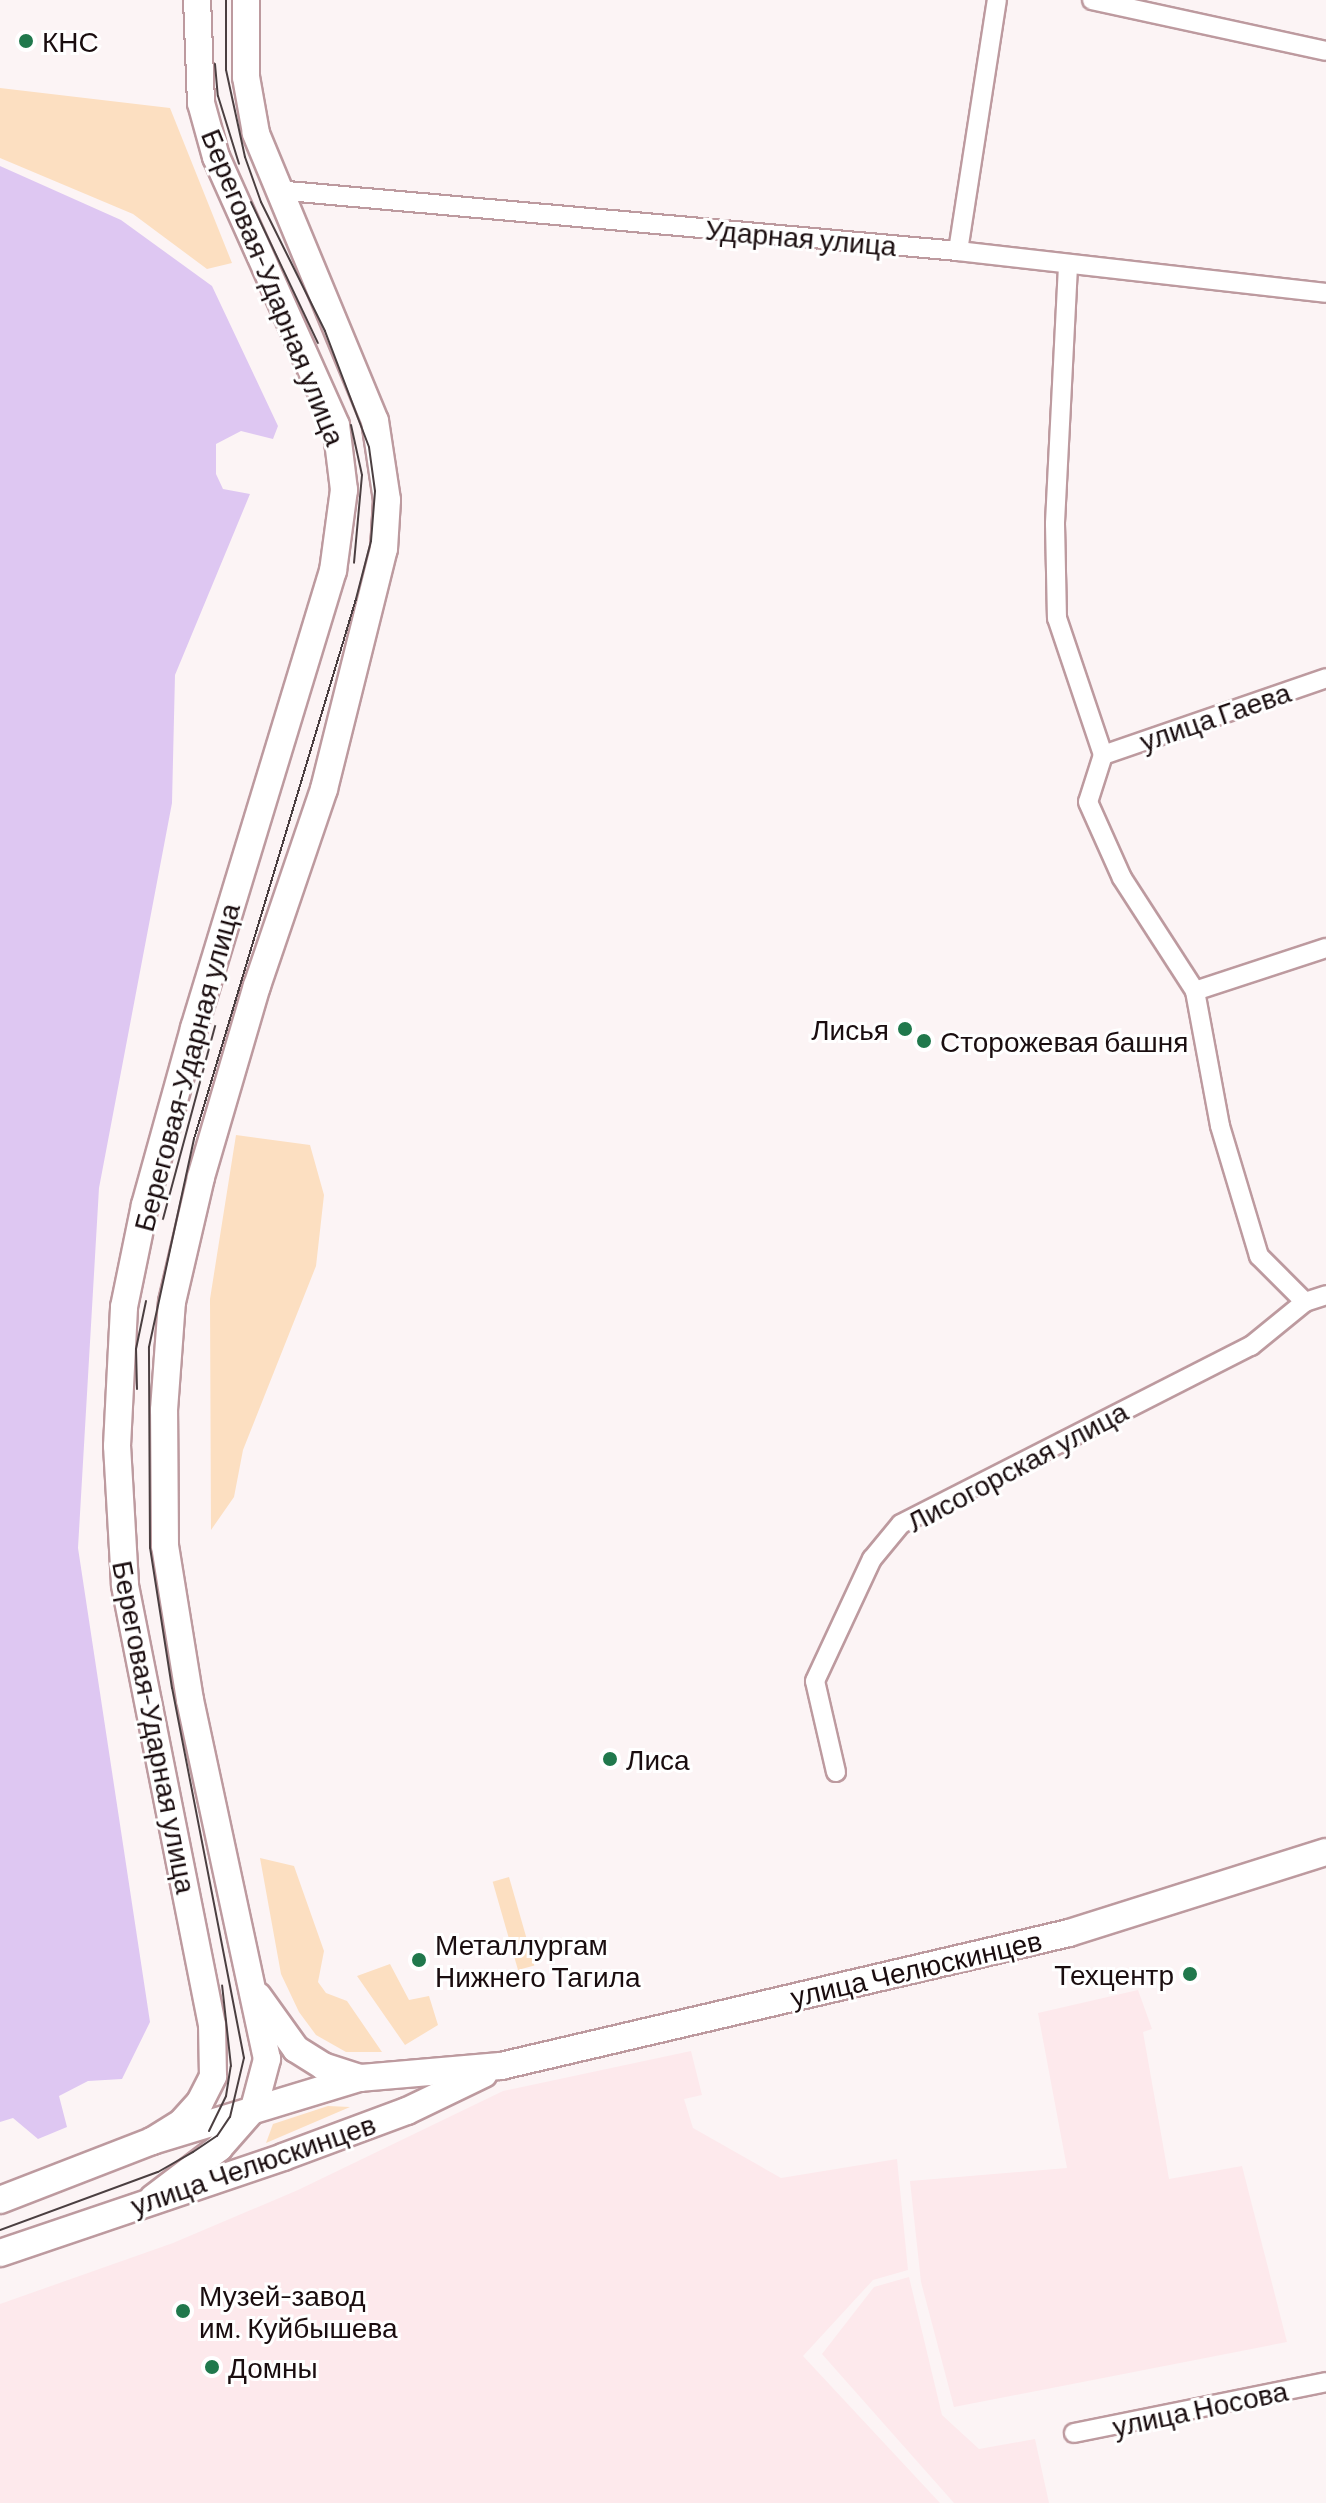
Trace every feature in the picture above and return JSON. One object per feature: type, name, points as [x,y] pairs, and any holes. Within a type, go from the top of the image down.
[{"type":"main road","name":"Береговая-Ударная улица","points":[[152,2141],[182,2122],[200,2102],[213,2076],[212,2025],[125,1584],[117,1446],[124,1307],[145,1205],[194,1028],[333,571],[344,490],[336,425],[216,157],[201,103],[197,0]]},
{"type":"main road","name":"Береговая-Ударная улица","points":[[153,2198],[219,2148],[254,2108],[267,2059],[190,1700],[165,1546],[167,1349],[201,1177],[257,986],[324,789],[384,549],[387,500],[375,421],[276,190],[249,105],[246,0]]},
{"type":"main road","name":"улица Челюскинцев","points":[[0,2200],[152,2141],[360,2078],[501,2066],[1069,1933],[1326,1852]]},
{"type":"main road","name":"Береговая-Ударная улица","points":[[253,1989],[296,2049],[323,2066],[360,2078]]},
{"type":"main road","name":"улица Челюскинцев","points":[[0,2253],[407,2111],[501,2066]]},
{"type":"street","points":[[958,251],[997,0]]},
{"type":"street","points":[[1092,0],[1326,51]]},
{"type":"street","name":"Ударная улица","points":[[276,190],[958,251],[1068,266],[1326,293]]},
{"type":"street","points":[[1068,266],[1055,524],[1057,618],[1103,755],[1088,802],[1122,878],[1195,991],[1220,1126],[1259,1256],[1305,1302]]},
{"type":"street","name":"улица Гаева","points":[[1103,755],[1326,678]]},
{"type":"street","points":[[1195,991],[1326,948]]},
{"type":"street","name":"Лисогорская улица","points":[[836,1772],[815,1681],[872,1559],[901,1524],[1251,1346],[1305,1302],[1326,1295]]},
{"type":"street","name":"улица Носова","points":[[1074,2433],[1326,2382]]},
{"type":"shaded area","points":[[0,88],[170,108],[232,263],[207,269],[133,214],[0,158]]},
{"type":"shaded area","points":[[0,166],[121,220],[212,286],[278,426],[273,439],[241,431],[216,444],[216,474],[223,489],[250,494],[175,675],[172,803],[99,1188],[78,1548],[150,2022],[122,2079],[88,2081],[59,2096],[67,2127],[38,2139],[13,2118],[0,2122]]},
{"type":"shaded area","points":[[236,1135],[310,1145],[324,1195],[316,1266],[243,1450],[234,1497],[211,1530],[210,1299]]},
{"type":"shaded area","points":[[260,1858],[294,1866],[324,1951],[318,1982],[326,1993],[347,2001],[382,2052],[346,2052],[316,2035],[299,2012],[281,1974]]},
{"type":"shaded area","points":[[509,1877],[534,1965],[518,1970],[493,1882]]},
{"type":"shaded area","points":[[390,1964],[409,2000],[429,1996],[438,2025],[405,2045],[357,1976]]},
{"type":"shaded area","points":[[1138,1990],[1152,2029],[1143,2032],[1169,2179],[1242,2166],[1287,2342],[954,2407],[921,2282],[910,2181],[1067,2168],[1038,2013]]},
{"type":"shaded area","points":[[691,2051],[702,2095],[684,2099],[693,2128],[781,2178],[897,2159],[908,2270],[873,2280],[803,2356],[940,2503],[0,2503],[0,2304],[173,2243],[298,2190],[503,2091]]},
{"type":"shaded area","points":[[328,2106],[350,2107],[266,2143],[273,2124]]},
{"type":"shaded area","points":[[909,2277],[942,2415],[979,2449],[1035,2439],[1049,2503],[954,2503],[822,2354],[874,2287]]},
{"type":"tram line","points":[[0,2230],[158,2172],[217,2136],[230,2117],[244,2058],[172,1688],[150,1548],[149,1347],[194,1139],[356,599],[371,541],[375,491],[369,447],[325,331],[261,202],[245,157],[226,70],[226,0]]},
{"type":"tram line","points":[[215,64],[218,96],[239,164]]},
{"type":"tram line","points":[[251,202],[318,343]]},
{"type":"tram line","points":[[351,425],[362,475],[354,563]]},
{"type":"tram line","points":[[163,1219],[215,1026]]},
{"type":"tram line","points":[[137,1389],[136,1349],[146,1301]]},
{"type":"tram line","points":[[209,2131],[226,2096],[231,2066],[222,1985]]},
{"type":"place","name":"КНС","points":[[26,41]]},
{"type":"place","name":"Лисья","points":[[905,1029]]},
{"type":"place","name":"Сторожевая башня","points":[[924,1041]]},
{"type":"place","name":"Лиса","points":[[610,1759]]},
{"type":"place","name":"Металлургам Нижнего Тагила","points":[[419,1960]]},
{"type":"place","name":"Техцентр","points":[[1190,1974]]},
{"type":"place","name":"Музей-завод им. Куйбышева","points":[[183,2311]]},
{"type":"place","name":"Домны","points":[[212,2367]]}]
